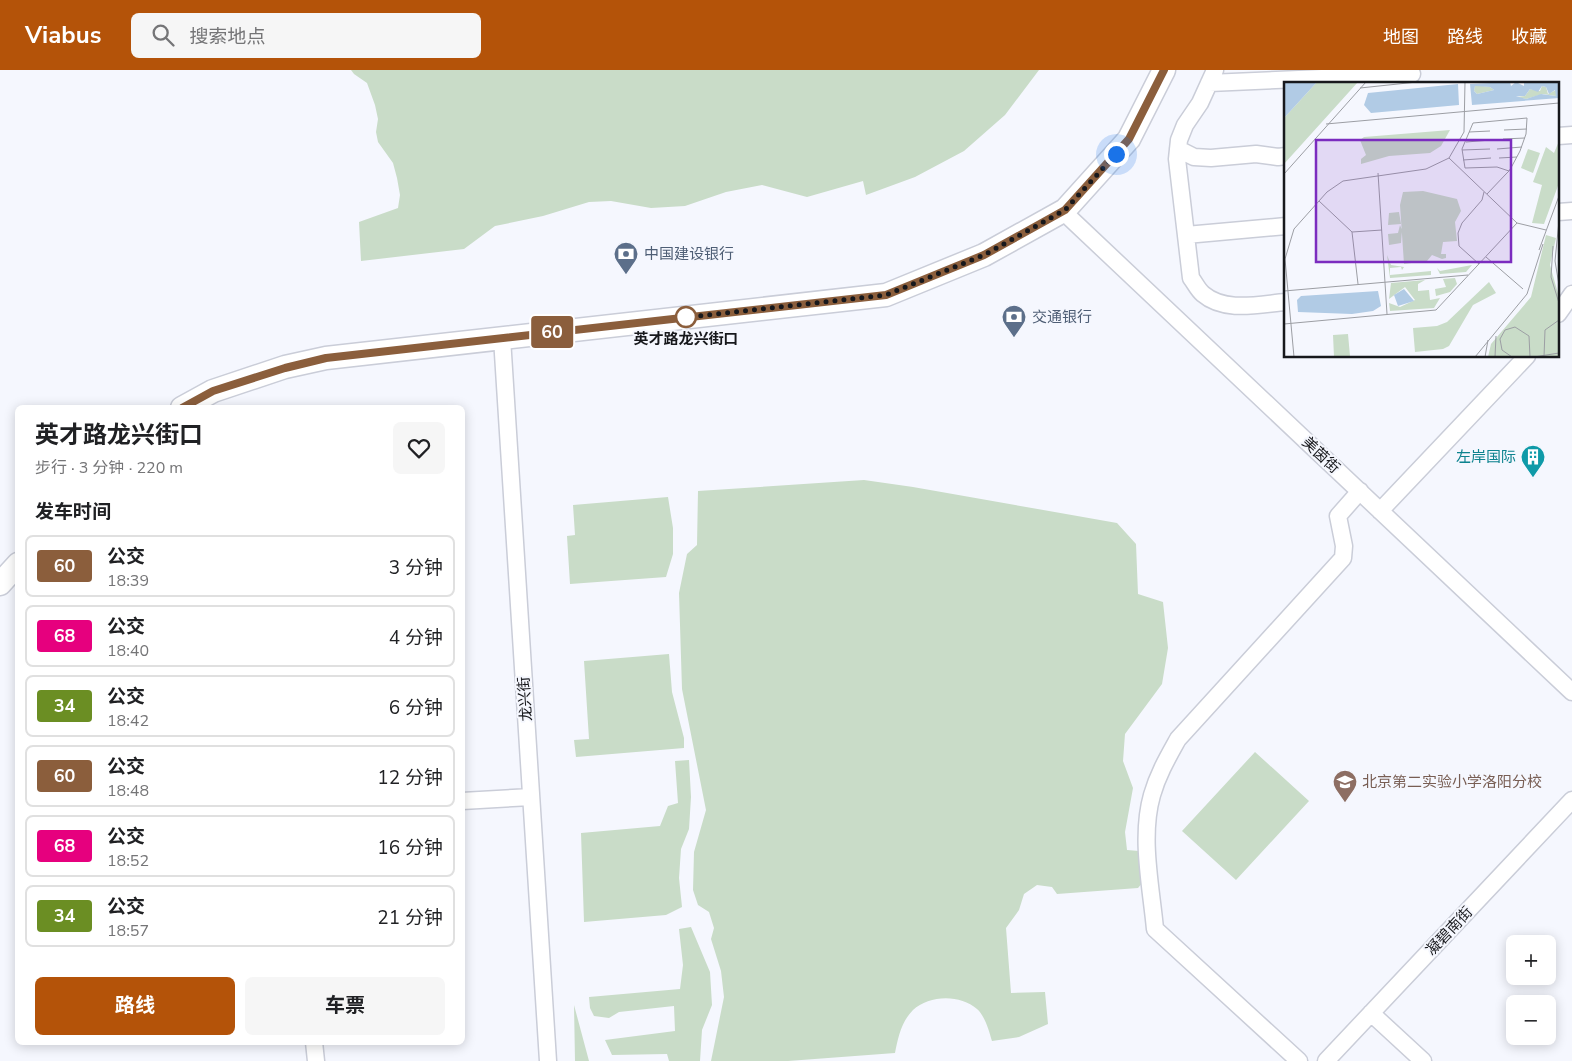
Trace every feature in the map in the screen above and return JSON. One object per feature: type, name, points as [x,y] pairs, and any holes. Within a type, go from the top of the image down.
[{"type":"main road","points":[[209,405],[218,400],[289,377],[329,368],[502,342],[886,295],[975,259],[1065,210],[1129,139],[1164,70]]},
{"type":"main road","points":[[187,405],[213,391],[285,368],[318,360],[890,303],[987,264],[1070,218],[1136,145],[1175,70]]},
{"type":"main road","points":[[0,568],[15,553]]},
{"type":"main road","points":[[0,584],[15,567]]},
{"type":"street","points":[[1284,302],[1238,306],[1218,303],[1202,294],[1192,278],[1177,159],[1179,140],[1185,125],[1200,104],[1212,76],[1412,74]]},
{"type":"street","points":[[1178,149],[1194,157],[1211,158],[1256,154],[1284,156]]},
{"type":"street","name":"美茵街","points":[[1070,218],[1572,692]]},
{"type":"street","points":[[1186,235],[1284,226]]},
{"type":"street","points":[[1560,311],[1572,294]]},
{"type":"street","name":"龙兴街","points":[[502,342],[548,1061]]},
{"type":"street","points":[[1380,511],[1525,358]]},
{"type":"street","points":[[1299,1061],[1155,929],[1148,858],[1147,822],[1152,795],[1158,777],[1178,739],[1343,558],[1344,546],[1338,516],[1360,492]]},
{"type":"street","points":[[465,802],[531,797]]},
{"type":"street","name":"凝碧南街","points":[[1326,1061],[1572,800]]},
{"type":"street","points":[[1371,1013],[1424,1061]]},
{"type":"street","points":[[314,1045],[316,1061]]},
{"type":"green space","points":[[351,70],[1039,70],[1005,115],[964,151],[915,177],[866,195],[863,181],[807,197],[762,185],[726,192],[685,206],[651,208],[611,201],[589,202],[543,216],[495,226],[464,249],[361,261],[359,222],[398,208],[400,195],[393,163],[378,142],[376,132],[378,119],[367,83]]},
{"type":"green space","points":[[864,480],[1117,523],[1136,544],[1138,594],[1163,602],[1168,648],[1162,684],[1125,734],[1123,761],[1133,788],[1125,832],[1127,850],[1139,851],[1143,882],[1138,888],[1057,894],[1052,887],[1037,885],[1024,894],[1019,910],[1006,928],[1011,993],[1045,992],[1048,1024],[1019,1037],[992,1041],[988,1028],[977,1009],[962,1001],[945,998],[927,1001],[913,1010],[903,1025],[895,1053],[788,1061],[711,1061],[724,997],[721,971],[711,939],[714,928],[709,912],[698,905],[693,890],[694,852],[706,810],[682,689],[679,593],[687,554],[697,545],[698,491]]},
{"type":"green space","points":[[668,497],[673,528],[673,554],[666,577],[570,584],[567,536],[575,535],[573,505]]},
{"type":"green space","points":[[669,654],[672,692],[684,738],[684,748],[576,757],[574,740],[589,739],[584,661]]},
{"type":"green space","points":[[1255,752],[1309,801],[1236,880],[1182,831]]},
{"type":"green space","points":[[689,760],[691,797],[689,829],[681,849],[679,878],[682,907],[666,915],[584,922],[581,833],[660,826],[668,806],[678,803],[675,761]]},
{"type":"green space","points":[[691,927],[710,972],[712,1005],[702,1030],[700,1061],[669,1061],[667,1054],[612,1055],[605,1040],[675,1031],[674,1006],[619,1012],[609,1018],[594,1016],[590,1008],[589,997],[680,989],[683,965],[679,929]]},
{"type":"green space","points":[[574,1005],[589,1061],[575,1061]]},
{"type":"bus line","name":"60","points":[[187,405],[213,391],[285,368],[326,358],[886,295],[984,255],[1065,210],[1129,139],[1164,70]]},
{"type":"place","name":"中国建设银行","points":[[626,275]]},
{"type":"place","name":"英才路龙兴街口","points":[[686,317]]},
{"type":"place","name":"交通银行","points":[[1014,338]]},
{"type":"place","name":"左岸国际","points":[[1533,478]]},
{"type":"place","name":"北京第二实验小学洛阳分校","points":[[1345,803]]},
{"type":"route","points":[[686,317],[680,318],[886,295],[984,255],[1065,210],[1116,154]]}]
